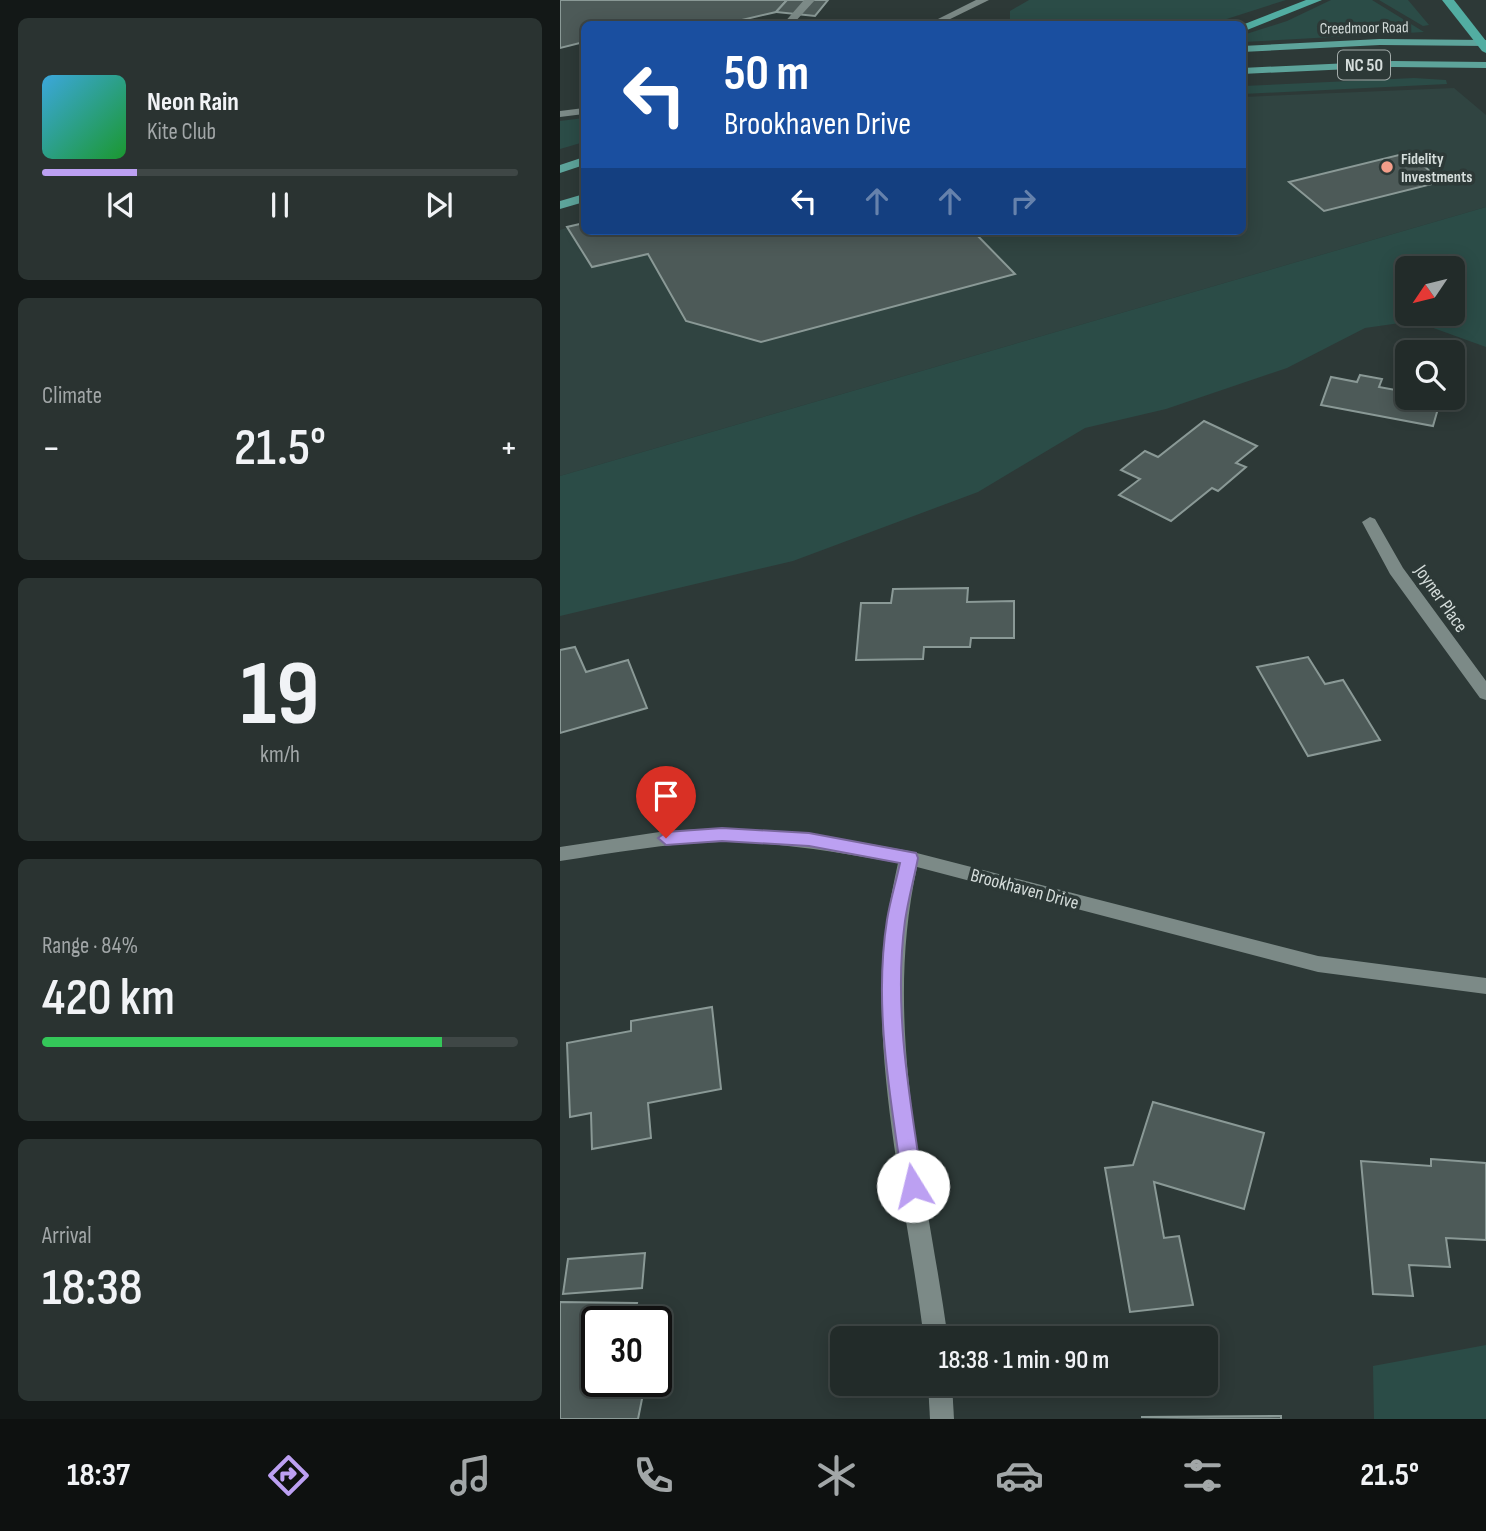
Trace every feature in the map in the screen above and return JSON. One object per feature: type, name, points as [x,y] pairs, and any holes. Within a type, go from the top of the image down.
[{"type":"highway","points":[[1246,27],[1316,0]]},
{"type":"highway","points":[[1448,0],[1484,45]]},
{"type":"main road","name":"Creedmoor Road","points":[[1246,49],[1380,42],[1484,45]]},
{"type":"main road","name":"Creedmoor Road","points":[[1246,71],[1393,64],[1486,65]]},
{"type":"main road","points":[[560,169],[581,162]]},
{"type":"main road","points":[[560,205],[581,199]]},
{"type":"street","points":[[791,21],[810,0]]},
{"type":"street","points":[[939,21],[984,0]]},
{"type":"street","points":[[560,114],[581,111]]},
{"type":"street","name":"Joyner Place","points":[[1370,522],[1396,570],[1486,694]]},
{"type":"street","name":"Brookhaven Drive","points":[[560,854],[666,838],[722,835],[809,839],[909,858],[1318,964],[1486,986]]},
{"type":"street","points":[[909,858],[896,922],[893,983],[896,1069],[934,1326]]},
{"type":"street","points":[[941,1396],[942,1419]]},
{"type":"shaded area","points":[[1454,88],[1486,115],[1486,207],[560,476],[560,230],[581,223],[581,235],[1246,235],[1246,97]]},
{"type":"green space","points":[[1029,0],[1286,0],[1220,21],[1010,21],[1010,11]]},
{"type":"green space","points":[[1331,0],[1372,0],[1424,32],[1246,42],[1246,34],[1287,21]]},
{"type":"green space","points":[[1379,0],[1408,0],[1429,25],[1423,26]]},
{"type":"green space","points":[[1414,78],[1446,80],[1447,84],[1246,94],[1246,86]]},
{"type":"green space","points":[[581,118],[581,143],[560,149],[560,121]]},
{"type":"green space","points":[[1486,207],[1486,347],[1428,326],[1465,326],[1465,256],[1395,256],[1395,324],[1365,328],[1287,368],[1166,409],[1085,428],[978,492],[793,561],[560,616],[560,476]]},
{"type":"green space","points":[[1486,1345],[1486,1419],[1374,1419],[1373,1366]]},
{"type":"building","points":[[560,0],[787,0],[776,12],[738,21],[581,21],[581,43],[560,48]]},
{"type":"building","points":[[787,0],[828,0],[815,16],[776,12]]},
{"type":"building","name":"Fidelity Investments","points":[[1411,152],[1440,182],[1324,211],[1289,182]]},
{"type":"building","points":[[581,224],[581,235],[977,235],[1015,274],[761,342],[686,321],[648,254],[592,267],[567,227]]},
{"type":"building","points":[[1360,375],[1382,379],[1379,387],[1395,390],[1395,410],[1438,410],[1433,426],[1321,405],[1331,377],[1357,382]]},
{"type":"building","points":[[1204,421],[1257,446],[1236,463],[1246,467],[1218,491],[1212,488],[1171,521],[1119,495],[1140,479],[1121,470],[1145,451],[1158,457]]},
{"type":"building","points":[[968,588],[967,602],[1014,601],[1014,638],[971,638],[970,647],[924,647],[923,659],[856,660],[861,603],[891,603],[893,589]]},
{"type":"building","points":[[575,647],[586,672],[628,660],[647,708],[560,733],[560,650]]},
{"type":"building","points":[[1308,657],[1325,684],[1343,680],[1380,740],[1308,756],[1257,667]]},
{"type":"building","points":[[712,1007],[721,1089],[648,1103],[651,1138],[592,1149],[591,1113],[570,1117],[567,1043],[631,1031],[631,1021]]},
{"type":"building","points":[[1153,1102],[1264,1133],[1244,1209],[1154,1182],[1164,1238],[1179,1236],[1193,1305],[1130,1312],[1105,1168],[1133,1165]]},
{"type":"building","points":[[1431,1159],[1486,1163],[1486,1240],[1446,1238],[1450,1267],[1409,1265],[1413,1296],[1373,1294],[1361,1161],[1431,1166]]},
{"type":"building","points":[[645,1253],[642,1288],[563,1294],[568,1259]]},
{"type":"building","points":[[560,1302],[637,1303],[636,1306],[581,1306],[581,1397],[642,1397],[638,1419],[560,1419]]},
{"type":"building","points":[[1281,1416],[1281,1419],[1141,1417]]},
{"type":"place","name":"Fidelity Investments","points":[[1387,167]]},
{"type":"route","points":[[666,838],[722,835],[809,839],[909,858],[896,922],[893,983],[896,1069],[913,1186]]}]
